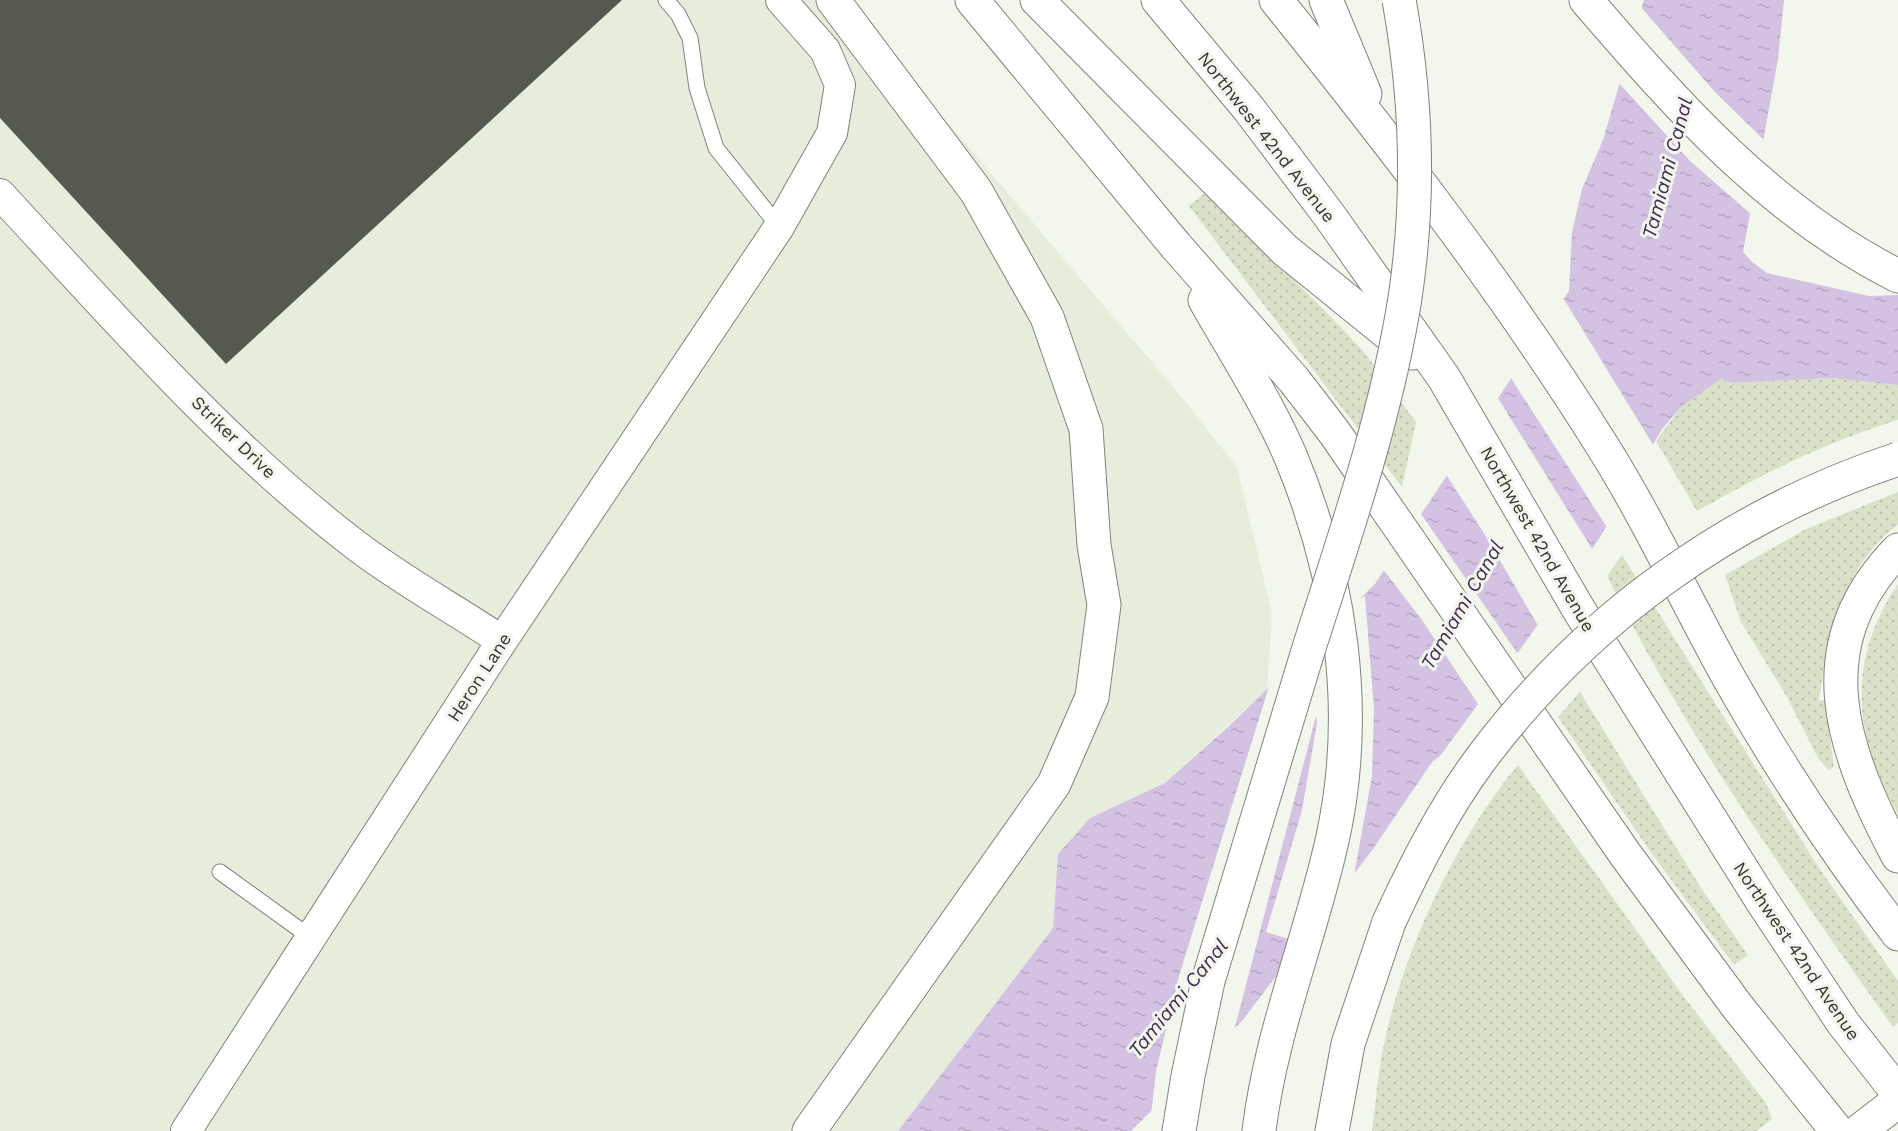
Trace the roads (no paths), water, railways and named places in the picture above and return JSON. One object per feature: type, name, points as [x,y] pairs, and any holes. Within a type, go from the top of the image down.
[{"type":"main road","points":[[809,1131],[1054,784],[1092,697],[1104,605],[1094,545],[1086,429],[1047,317],[976,191],[833,0]]},
{"type":"main road","points":[[972,0],[1176,246],[1294,380],[1370,483],[1662,905],[1737,1006],[1837,1131]]},
{"type":"main road","points":[[1037,0],[1285,250],[1444,378]]},
{"type":"main road","name":"Northwest 42nd Avenue","points":[[1158,0],[1249,108],[1329,215],[1444,378],[1579,610],[1805,966],[1854,1039],[1898,1093]]},
{"type":"main road","points":[[1276,0],[1381,131],[1500,290],[1603,447],[1645,520],[1731,681],[1776,756],[1829,838],[1898,934]]},
{"type":"main road","points":[[1326,0],[1381,131]]},
{"type":"main road","points":[[1179,1131],[1208,981],[1361,480],[1386,387],[1404,300],[1412,242],[1415,123],[1410,64],[1399,0]]},
{"type":"main road","points":[[1586,0],[1678,105],[1744,171],[1814,226],[1898,276]]},
{"type":"main road","points":[[1176,246],[1290,455],[1322,552],[1337,610],[1345,673],[1343,773],[1332,840],[1272,1057],[1259,1131]]},
{"type":"main road","points":[[1332,1131],[1348,1044],[1389,922],[1440,822],[1479,761],[1517,713],[1560,667],[1607,623],[1656,583],[1717,542],[1822,487],[1898,459]]},
{"type":"main road","points":[[1898,550],[1875,577],[1857,607],[1844,650],[1841,674],[1848,744],[1865,790],[1898,856]]},
{"type":"main road","points":[[1859,1131],[1898,1101]]},
{"type":"street","name":"Heron Lane","points":[[186,1131],[502,640],[779,227],[832,133],[840,85],[825,50],[781,0]]},
{"type":"street","name":"Striker Drive","points":[[0,194],[94,295],[264,468],[354,544],[502,640]]},
{"type":"lane","points":[[666,0],[678,14],[690,38],[697,88],[716,148],[779,227]]},
{"type":"lane","points":[[220,872],[310,937]]},
{"type":"water","name":"Tamiami Canal","points":[[1644,0],[1784,0],[1778,59],[1743,252],[1767,273],[1869,296],[1898,295],[1898,385],[1831,378],[1733,383],[1721,379],[1682,406],[1662,429],[1599,539],[1449,749],[1432,762],[1373,849],[1242,1021],[1131,1131],[898,1131],[1053,928],[1058,854],[1090,818],[1165,783],[1229,726],[1375,584],[1569,291],[1572,232],[1582,189],[1603,140]]}]
